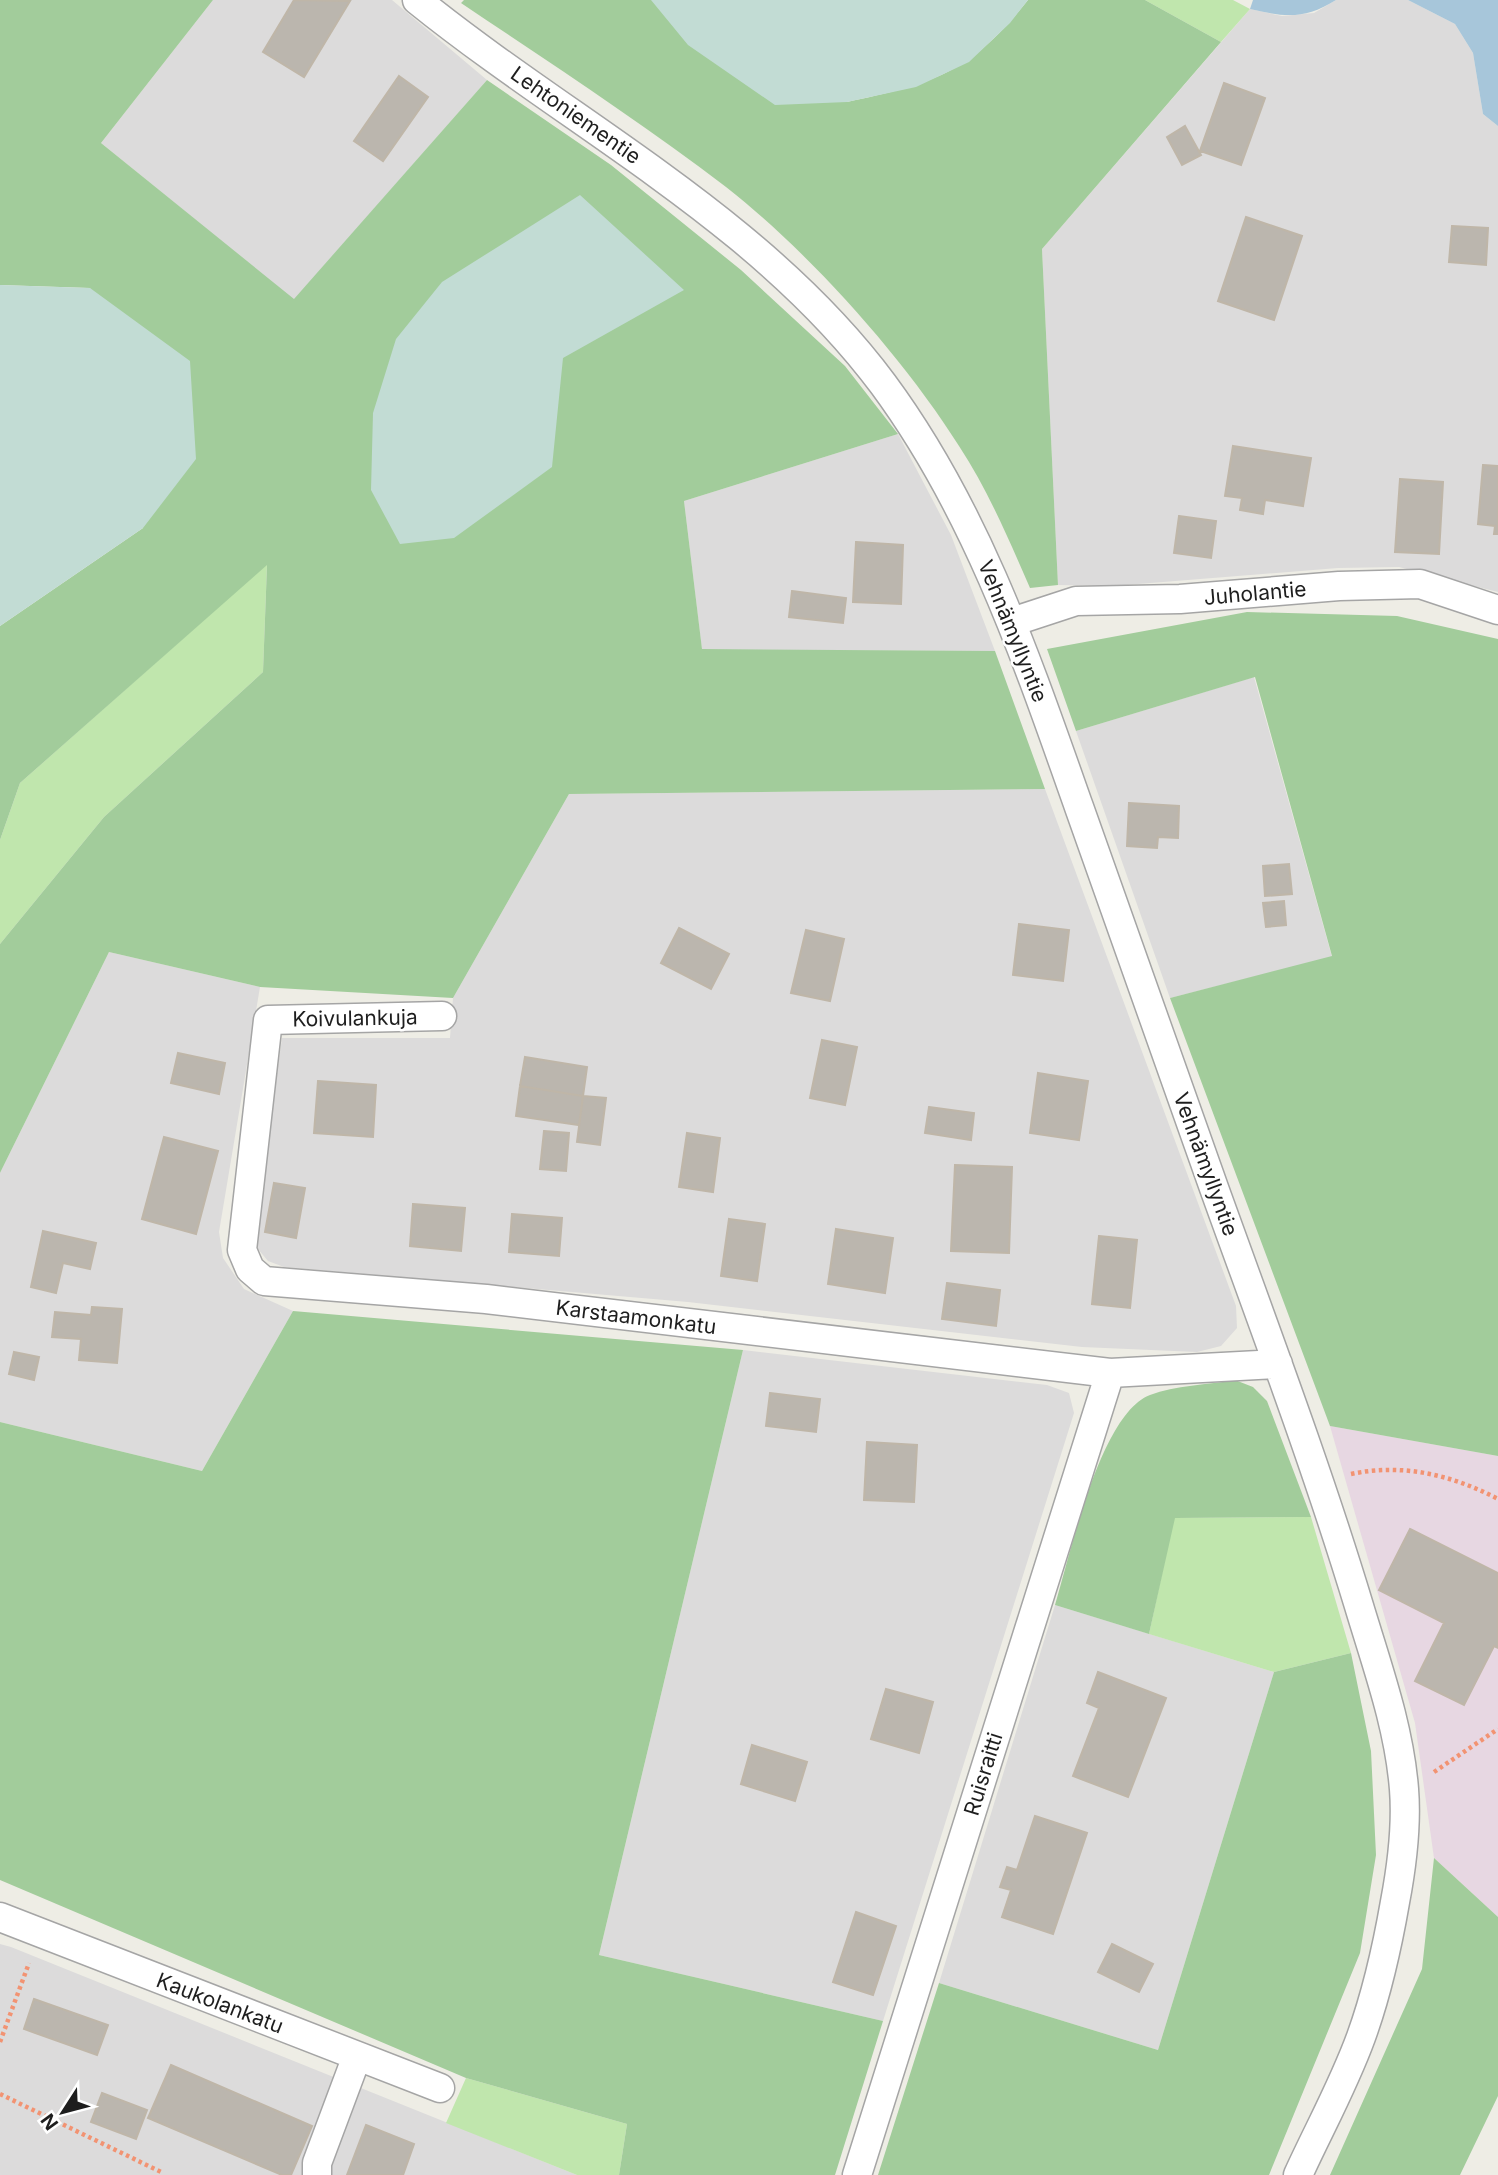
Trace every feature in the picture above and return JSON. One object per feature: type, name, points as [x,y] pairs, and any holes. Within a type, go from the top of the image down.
[{"type":"street","name":"Lehtoniementie","points":[[417,0],[453,29],[621,145],[733,232]]},
{"type":"street","name":"Vehnämyllyntie","points":[[733,232],[810,301],[881,381],[934,459],[987,561],[1012,622],[1321,1480],[1396,1730],[1405,1792],[1403,1857],[1385,1959],[1359,2041],[1298,2175]]},
{"type":"street","name":"Juholantie","points":[[1012,622],[1076,601],[1180,599],[1339,586],[1420,584],[1498,610]]},
{"type":"street","name":"Koivulankuja","points":[[268,1020],[442,1016]]},
{"type":"street","name":"Karstaamonkatu","points":[[268,1020],[242,1250],[250,1269],[264,1281],[486,1299],[1110,1373],[1278,1364]]},
{"type":"street","name":"Ruisraitti","points":[[857,2175],[1110,1373]]},
{"type":"street","name":"Kaukolankatu","points":[[0,1917],[440,2088]]},
{"type":"street","points":[[317,2175],[317,2163],[357,2056]]},
{"type":"path","points":[[1321,1480],[1360,1472],[1410,1469],[1464,1481],[1498,1499]]},
{"type":"path","points":[[1405,1792],[1498,1729]]},
{"type":"path","points":[[0,2042],[41,1933]]},
{"type":"path","points":[[0,2094],[161,2172]]},
{"type":"shaded area","points":[[213,0],[392,0],[487,80],[294,300],[101,143]]},
{"type":"shaded area","points":[[651,0],[1028,0],[1010,23],[969,62],[916,87],[847,102],[775,105],[688,45]]},
{"type":"shaded area","points":[[1253,0],[1336,0],[1304,14],[1284,15],[1250,9]]},
{"type":"shaded area","points":[[1336,0],[1408,0],[1455,24],[1473,53],[1483,114],[1498,126],[1498,592],[1399,567],[1338,568],[1113,586],[1058,585],[1042,249],[1250,9],[1282,16],[1314,13]]},
{"type":"shaded area","points":[[1408,0],[1498,0],[1498,126],[1483,114],[1473,53],[1455,24]]},
{"type":"shaded area","points":[[580,195],[684,290],[563,358],[552,467],[454,538],[400,544],[371,490],[373,413],[396,339],[442,282]]},
{"type":"shaded area","points":[[0,285],[90,288],[190,361],[196,459],[143,528],[0,626]]},
{"type":"shaded area","points":[[898,434],[951,535],[995,651],[702,650],[684,501]]},
{"type":"shaded area","points":[[1254,677],[1332,957],[1170,998],[1076,731]]},
{"type":"shaded area","points":[[1045,789],[1236,1306],[1237,1328],[1221,1346],[1197,1352],[1082,1347],[688,1302],[284,1267],[268,1261],[258,1249],[255,1230],[282,1038],[450,1038],[453,998],[569,794]]},
{"type":"shaded area","points":[[109,952],[260,987],[219,1232],[223,1258],[244,1289],[293,1311],[202,1471],[0,1422],[0,1173]]},
{"type":"shaded area","points":[[743,1350],[1047,1385],[1069,1393],[1074,1413],[883,2021],[599,1955]]},
{"type":"shaded area","points":[[1330,1426],[1498,1456],[1498,1917],[1434,1858],[1415,1723]]},
{"type":"shaded area","points":[[1055,1605],[1274,1672],[1158,2050],[939,1983]]},
{"type":"shaded area","points":[[0,1944],[11,1947],[577,2175],[0,2175]]},
{"type":"green space","points":[[0,0],[213,0],[101,143],[294,299],[487,80],[611,165],[741,270],[845,366],[898,434],[684,501],[702,649],[995,651],[1045,789],[569,794],[453,998],[260,987],[109,952],[0,1173],[0,944],[104,817],[263,672],[267,565],[20,783],[0,840],[0,626],[143,528],[90,288],[0,285]]},
{"type":"green space","points":[[464,0],[746,0],[847,102],[928,81],[949,71],[988,44],[1028,0],[1145,0],[1221,42],[1042,249],[1058,585],[1030,588],[979,480],[936,412],[883,342],[790,242],[694,163],[461,3]]},
{"type":"green space","points":[[1145,0],[1233,0],[1250,9],[1221,42]]},
{"type":"green space","points":[[267,564],[263,672],[104,817],[0,944],[0,840],[20,783]]},
{"type":"green space","points":[[1247,612],[1397,616],[1498,639],[1498,1456],[1330,1426],[1170,998],[1332,956],[1255,677],[1076,731],[1047,649]]},
{"type":"green space","points":[[293,1311],[743,1350],[599,1955],[883,2021],[835,2175],[619,2175],[627,2124],[466,2078],[0,1880],[0,1422],[202,1471]]},
{"type":"green space","points":[[1235,1380],[1253,1387],[1267,1401],[1311,1517],[1175,1518],[1149,1634],[1055,1605],[1089,1489],[1116,1429],[1132,1407],[1160,1392]]},
{"type":"green space","points":[[1311,1517],[1351,1653],[1274,1672],[1149,1634],[1174,1518]]},
{"type":"green space","points":[[1351,1653],[1371,1751],[1376,1855],[1360,1953],[1269,2175],[878,2175],[939,1983],[1158,2050],[1274,1672]]},
{"type":"green space","points":[[1434,1858],[1498,1917],[1498,2096],[1460,2175],[1330,2175],[1422,1969]]},
{"type":"green space","points":[[466,2078],[627,2124],[619,2175],[577,2175],[446,2123]]},
{"type":"building","points":[[294,0],[350,1],[304,77],[263,52]]},
{"type":"building","points":[[399,76],[428,97],[383,161],[354,141]]},
{"type":"building","points":[[1224,83],[1265,98],[1241,165],[1200,151]]},
{"type":"building","points":[[1185,126],[1201,155],[1182,165],[1167,137]]},
{"type":"building","points":[[1246,217],[1302,236],[1274,320],[1218,301]]},
{"type":"building","points":[[1452,226],[1488,228],[1486,265],[1449,262]]},
{"type":"building","points":[[1233,446],[1311,458],[1303,506],[1265,500],[1263,514],[1240,510],[1242,498],[1225,496]]},
{"type":"building","points":[[1483,465],[1498,466],[1498,534],[1494,534],[1495,526],[1478,524]]},
{"type":"building","points":[[1400,479],[1443,482],[1439,554],[1395,552]]},
{"type":"building","points":[[1179,516],[1216,521],[1211,558],[1174,553]]},
{"type":"building","points":[[856,542],[903,545],[901,604],[853,602]]},
{"type":"building","points":[[792,591],[846,598],[843,623],[789,617]]},
{"type":"building","points":[[1129,803],[1179,806],[1178,838],[1158,837],[1157,848],[1127,846]]},
{"type":"building","points":[[1289,864],[1292,894],[1265,896],[1263,866]]},
{"type":"building","points":[[1284,901],[1286,925],[1266,927],[1263,903]]},
{"type":"building","points":[[1019,924],[1069,930],[1063,981],[1013,975]]},
{"type":"building","points":[[679,928],[729,954],[711,989],[661,963]]},
{"type":"building","points":[[806,930],[844,939],[830,1001],[791,993]]},
{"type":"building","points":[[822,1040],[857,1047],[845,1105],[810,1098]]},
{"type":"building","points":[[178,1053],[225,1063],[219,1094],[171,1083]]},
{"type":"building","points":[[525,1057],[587,1067],[583,1096],[520,1086]]},
{"type":"building","points":[[1038,1073],[1088,1081],[1079,1140],[1030,1133]]},
{"type":"building","points":[[318,1081],[376,1085],[373,1137],[314,1133]]},
{"type":"building","points":[[520,1086],[583,1096],[579,1125],[516,1116]]},
{"type":"building","points":[[583,1096],[606,1098],[600,1145],[577,1142]]},
{"type":"building","points":[[929,1107],[974,1113],[971,1140],[925,1133]]},
{"type":"building","points":[[544,1131],[569,1133],[566,1171],[540,1169]]},
{"type":"building","points":[[687,1133],[720,1138],[713,1192],[679,1187]]},
{"type":"building","points":[[164,1137],[218,1151],[196,1234],[142,1219]]},
{"type":"building","points":[[955,1165],[1012,1167],[1009,1253],[951,1251]]},
{"type":"building","points":[[274,1183],[305,1188],[296,1238],[265,1232]]},
{"type":"building","points":[[413,1204],[465,1208],[461,1251],[410,1246]]},
{"type":"building","points":[[512,1214],[562,1218],[559,1256],[509,1252]]},
{"type":"building","points":[[729,1219],[765,1224],[757,1281],[721,1276]]},
{"type":"building","points":[[836,1229],[893,1238],[885,1293],[828,1284]]},
{"type":"building","points":[[43,1231],[96,1243],[90,1269],[63,1263],[56,1293],[31,1287]]},
{"type":"building","points":[[1099,1236],[1137,1240],[1130,1308],[1092,1304]]},
{"type":"building","points":[[947,1283],[1000,1290],[996,1326],[942,1319]]},
{"type":"building","points":[[92,1307],[122,1309],[117,1363],[79,1360],[81,1339],[52,1337],[55,1312],[91,1315]]},
{"type":"building","points":[[14,1352],[39,1357],[34,1380],[9,1374]]},
{"type":"building","points":[[770,1393],[820,1399],[816,1432],[766,1426]]},
{"type":"building","points":[[867,1442],[917,1445],[914,1502],[864,1500]]},
{"type":"building","points":[[1410,1529],[1498,1573],[1498,1648],[1494,1646],[1464,1705],[1415,1681],[1444,1623],[1379,1590]]},
{"type":"building","points":[[1098,1672],[1166,1698],[1128,1797],[1073,1776],[1099,1708],[1087,1703]]},
{"type":"building","points":[[886,1689],[933,1702],[919,1753],[871,1739]]},
{"type":"building","points":[[752,1745],[807,1762],[795,1801],[741,1784]]},
{"type":"building","points":[[1035,1816],[1087,1833],[1053,1934],[1002,1917],[1011,1890],[1000,1887],[1007,1867],[1017,1870]]},
{"type":"building","points":[[856,1912],[896,1926],[873,1995],[833,1982]]},
{"type":"building","points":[[1112,1944],[1153,1964],[1139,1992],[1098,1972]]},
{"type":"building","points":[[34,1999],[108,2025],[97,2055],[24,2029]]},
{"type":"building","points":[[171,2065],[312,2126],[291,2175],[282,2175],[148,2118]]},
{"type":"building","points":[[102,2093],[147,2110],[136,2139],[91,2122]]},
{"type":"building","points":[[366,2125],[414,2144],[403,2175],[347,2175]]}]
